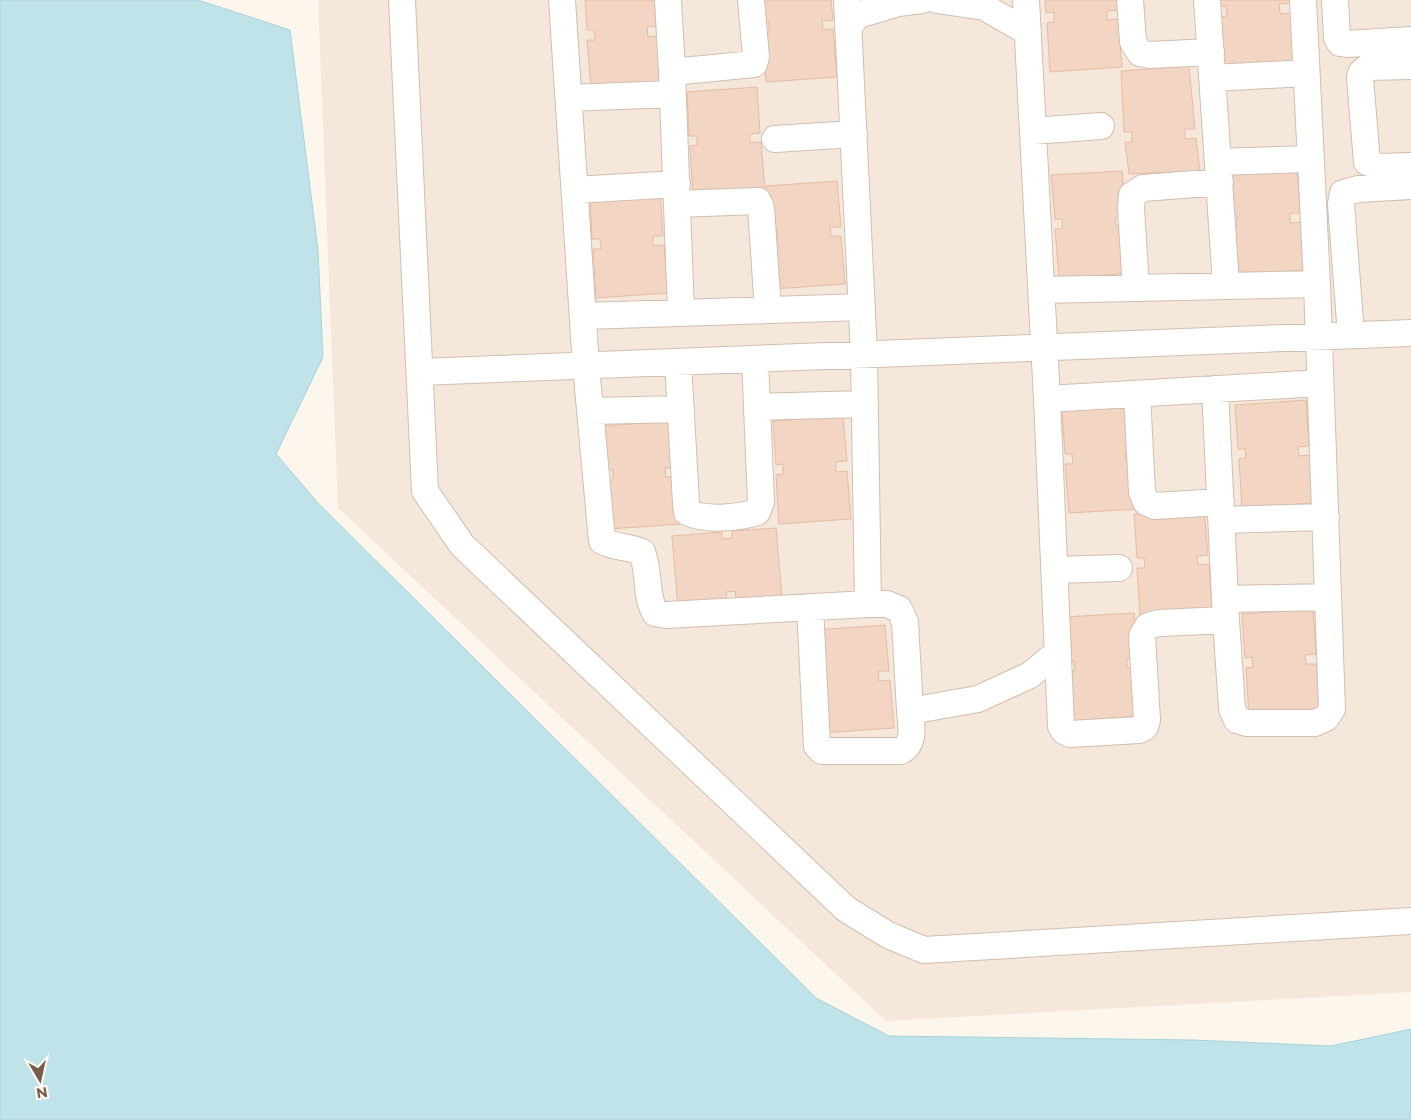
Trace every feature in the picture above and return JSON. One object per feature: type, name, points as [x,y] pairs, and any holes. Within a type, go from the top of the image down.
[{"type":"street","points":[[402,0],[425,492],[462,545],[846,909],[888,934],[924,950],[1411,921]]},
{"type":"street","points":[[562,0],[586,366],[602,541],[612,546],[627,546],[642,552],[648,566],[650,603],[656,613],[666,615],[810,607],[868,604],[887,604],[899,608],[905,622],[912,741],[907,748],[901,751],[822,751],[817,746],[810,607]]},
{"type":"street","points":[[668,0],[673,83],[681,313]]},
{"type":"street","points":[[569,98],[673,83],[754,64],[756,57],[751,0]]},
{"type":"street","points":[[847,0],[864,355],[868,604]]},
{"type":"street","points":[[848,28],[858,15],[898,3],[922,0]]},
{"type":"street","points":[[937,0],[984,6],[1028,32]]},
{"type":"street","points":[[1026,0],[1042,290],[1061,726],[1064,732],[1070,734],[1139,730],[1145,727],[1147,720],[1142,636],[1148,626],[1226,610],[1328,598]]},
{"type":"street","points":[[1130,0],[1133,42],[1140,53],[1150,55],[1210,52]]},
{"type":"street","points":[[1207,0],[1226,286]]},
{"type":"street","points":[[1215,389],[1232,709],[1237,720],[1247,723],[1315,723],[1326,718],[1332,709],[1318,337],[1318,284],[1303,0]]},
{"type":"street","points":[[1335,0],[1337,38],[1340,43],[1411,40]]},
{"type":"street","points":[[1411,66],[1368,67],[1360,73],[1360,78],[1367,162],[1379,167],[1411,166]]},
{"type":"street","points":[[1213,78],[1306,73]]},
{"type":"street","points":[[1033,130],[1101,126]]},
{"type":"street","points":[[775,139],[854,134]]},
{"type":"street","points":[[1136,288],[1131,208],[1132,195],[1143,188],[1219,172],[1311,159]]},
{"type":"street","points":[[1351,335],[1341,204],[1343,193],[1350,189],[1411,186]]},
{"type":"street","points":[[575,190],[677,194],[758,201],[761,208],[768,310]]},
{"type":"street","points":[[1042,290],[1318,284]]},
{"type":"street","points":[[584,316],[862,307]]},
{"type":"street","points":[[420,372],[1411,333]]},
{"type":"street","points":[[678,362],[687,512],[697,517],[747,515],[757,512],[761,502],[755,359]]},
{"type":"street","points":[[1047,400],[1320,383]]},
{"type":"street","points":[[1137,394],[1142,492],[1146,502],[1155,506],[1326,517]]},
{"type":"street","points":[[757,407],[865,404]]},
{"type":"street","points":[[590,411],[681,409]]},
{"type":"street","points":[[1054,570],[1120,568]]},
{"type":"street","points":[[910,711],[978,699],[1030,675],[1058,652]]},
{"type":"shaded area","points":[[318,0],[1411,0],[1411,992],[886,1021],[338,508]]},
{"type":"water","points":[[0,0],[198,0],[290,30],[318,250],[323,357],[276,454],[318,503],[816,998],[889,1036],[1193,1040],[1331,1046],[1411,1029],[1411,1120],[0,1120]]},
{"type":"building","points":[[585,0],[656,0],[658,26],[647,27],[648,37],[659,36],[663,84],[591,89],[587,40],[595,40],[594,30],[587,30]]},
{"type":"building","points":[[760,0],[831,0],[833,20],[822,21],[823,30],[833,29],[837,77],[766,82],[762,33],[769,32],[769,22],[761,23]]},
{"type":"building","points":[[1045,0],[1117,0],[1117,10],[1107,11],[1107,20],[1118,19],[1122,67],[1050,72],[1047,23],[1054,22],[1054,12],[1046,13]]},
{"type":"building","points":[[1219,0],[1290,0],[1290,3],[1279,4],[1280,14],[1291,13],[1295,61],[1223,66],[1219,17],[1227,16],[1226,6],[1219,7]]},
{"type":"building","points":[[1189,66],[1195,129],[1185,129],[1185,139],[1196,138],[1200,171],[1129,174],[1125,142],[1132,142],[1132,132],[1124,132],[1121,71]]},
{"type":"building","points":[[757,87],[760,133],[750,134],[750,143],[761,142],[765,190],[693,195],[690,146],[697,145],[697,136],[689,136],[687,92]]},
{"type":"building","points":[[1297,167],[1300,213],[1290,213],[1290,223],[1301,222],[1305,270],[1233,275],[1230,226],[1237,226],[1237,216],[1230,216],[1226,172]]},
{"type":"building","points":[[1122,171],[1126,216],[1115,217],[1116,226],[1126,225],[1130,273],[1059,279],[1055,229],[1062,229],[1062,219],[1055,219],[1051,175]]},
{"type":"building","points":[[837,181],[841,227],[830,227],[831,236],[841,236],[845,284],[774,289],[770,239],[777,239],[777,229],[770,230],[766,186]]},
{"type":"building","points":[[660,190],[663,236],[653,236],[653,246],[664,245],[668,293],[596,298],[593,249],[601,249],[600,239],[592,239],[590,195]]},
{"type":"building","points":[[1306,400],[1309,446],[1298,447],[1299,456],[1310,455],[1313,503],[1242,508],[1239,459],[1246,458],[1245,449],[1238,449],[1235,405]]},
{"type":"building","points":[[1133,405],[1136,451],[1125,452],[1126,461],[1137,460],[1140,509],[1069,513],[1065,464],[1073,464],[1072,454],[1065,454],[1062,410]]},
{"type":"building","points":[[843,416],[847,461],[836,462],[836,472],[847,471],[851,519],[779,524],[776,475],[783,474],[783,464],[776,465],[773,421]]},
{"type":"building","points":[[673,421],[676,467],[665,468],[666,477],[677,476],[681,524],[609,529],[606,480],[613,480],[613,470],[605,470],[602,426]]},
{"type":"building","points":[[1204,509],[1208,555],[1197,556],[1198,565],[1209,564],[1212,612],[1140,617],[1137,568],[1145,568],[1144,558],[1137,558],[1134,514]]},
{"type":"building","points":[[776,528],[782,598],[736,602],[735,591],[726,592],[727,603],[678,607],[672,536],[722,532],[722,539],[732,538],[732,531]]},
{"type":"building","points":[[1313,609],[1316,654],[1305,655],[1306,664],[1317,664],[1320,712],[1249,717],[1246,668],[1253,667],[1252,657],[1245,658],[1242,614]]},
{"type":"building","points":[[1134,613],[1138,658],[1127,659],[1127,668],[1138,667],[1142,716],[1071,721],[1067,671],[1075,671],[1074,661],[1066,662],[1064,617]]},
{"type":"building","points":[[885,625],[889,671],[878,671],[879,681],[890,680],[894,728],[822,733],[815,630]]}]
